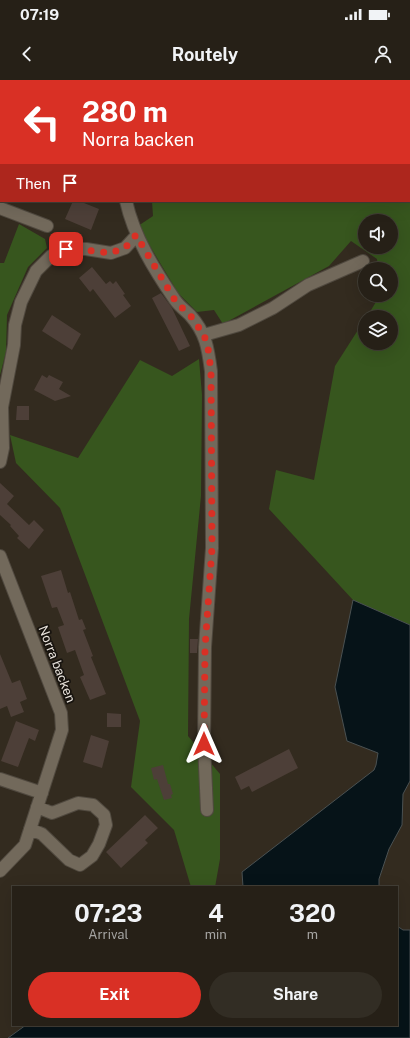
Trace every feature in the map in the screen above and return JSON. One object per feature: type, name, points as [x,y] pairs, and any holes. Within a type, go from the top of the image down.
[{"type":"street","points":[[126,202],[136,235],[176,302],[190,315],[204,335],[208,348],[211,371],[212,548],[205,648],[204,744],[207,810]]},
{"type":"street","points":[[0,208],[46,226]]},
{"type":"street","points":[[0,462],[3,448],[2,407],[14,345],[15,325],[21,302],[36,271],[51,256],[66,249],[110,253],[125,248],[136,235]]},
{"type":"street","points":[[204,335],[239,325],[273,308],[308,285],[363,261]]},
{"type":"street","name":"Norra backen","points":[[0,556],[61,713],[62,730],[25,845],[0,871]]},
{"type":"street","points":[[0,779],[42,793]]},
{"type":"street","points":[[30,829],[42,834],[69,860],[80,865],[92,856],[99,844],[106,825],[104,815],[93,805],[78,803],[52,813],[37,807]]},
{"type":"green space","points":[[152,202],[410,202],[410,625],[353,600],[269,509],[276,470],[314,480],[335,366],[358,330],[358,350],[398,350],[398,310],[371,310],[376,302],[398,302],[398,262],[377,262],[377,259],[370,254],[398,254],[398,214],[358,214],[358,246],[351,241],[329,266],[223,324],[214,310],[197,312],[178,293],[138,226],[153,216]]},
{"type":"green space","points":[[19,224],[45,239],[47,248],[28,267],[7,315],[6,352],[0,375],[0,263],[4,263]]},
{"type":"green space","points":[[199,359],[202,395],[201,496],[189,619],[188,736],[220,774],[220,859],[215,886],[191,886],[174,830],[131,787],[140,721],[60,508],[16,463],[10,435],[78,458],[140,360],[172,376]]},
{"type":"shaded area","points":[[353,600],[410,625],[410,781],[403,794],[402,825],[389,849],[379,879],[379,886],[243,886],[242,872],[374,770],[378,753],[347,741],[335,687]]},
{"type":"shaded area","points":[[398,927],[403,930],[410,930],[410,1038],[8,1038],[25,1026],[398,1026]]},
{"type":"building","points":[[73,202],[82,202],[99,209],[91,230],[65,219]]},
{"type":"building","points":[[92,267],[106,284],[110,281],[113,284],[116,281],[125,294],[123,295],[131,306],[115,318],[93,289],[90,292],[79,278]]},
{"type":"building","points":[[161,293],[172,308],[190,346],[179,351],[152,298]]},
{"type":"building","points":[[52,315],[81,334],[72,350],[42,331]]},
{"type":"building","points":[[42,375],[47,378],[49,375],[63,382],[59,389],[71,396],[55,401],[34,390]]},
{"type":"building","points":[[17,406],[29,406],[29,420],[16,420]]},
{"type":"building","points":[[0,483],[14,496],[7,504],[29,525],[34,520],[44,530],[29,549],[17,538],[19,536],[10,526],[11,525],[0,515]]},
{"type":"building","points":[[61,570],[68,593],[70,592],[79,620],[82,619],[86,629],[83,630],[93,656],[91,657],[106,694],[90,700],[80,677],[84,675],[75,650],[67,653],[58,627],[64,625],[57,607],[52,608],[41,576]]},
{"type":"building","points":[[190,639],[198,639],[197,653],[190,653]]},
{"type":"building","points":[[0,654],[12,683],[20,680],[27,699],[20,702],[24,712],[11,717],[7,706],[0,709]]},
{"type":"building","points":[[107,713],[121,714],[121,727],[107,727]]},
{"type":"building","points":[[16,721],[39,730],[35,741],[29,738],[18,767],[1,761]]},
{"type":"building","points":[[91,735],[109,741],[102,768],[83,762]]},
{"type":"building","points":[[289,749],[298,768],[252,792],[249,786],[241,790],[235,777]]},
{"type":"building","points":[[163,765],[168,784],[170,784],[173,794],[171,795],[172,798],[164,800],[157,779],[154,780],[151,768]]},
{"type":"building","points":[[145,815],[158,828],[145,840],[148,843],[121,868],[106,852]]},
{"type":"route","points":[[66,249],[110,253],[125,248],[136,235],[176,302],[190,315],[204,335],[208,348],[211,371],[212,548],[205,648],[204,744]]}]
